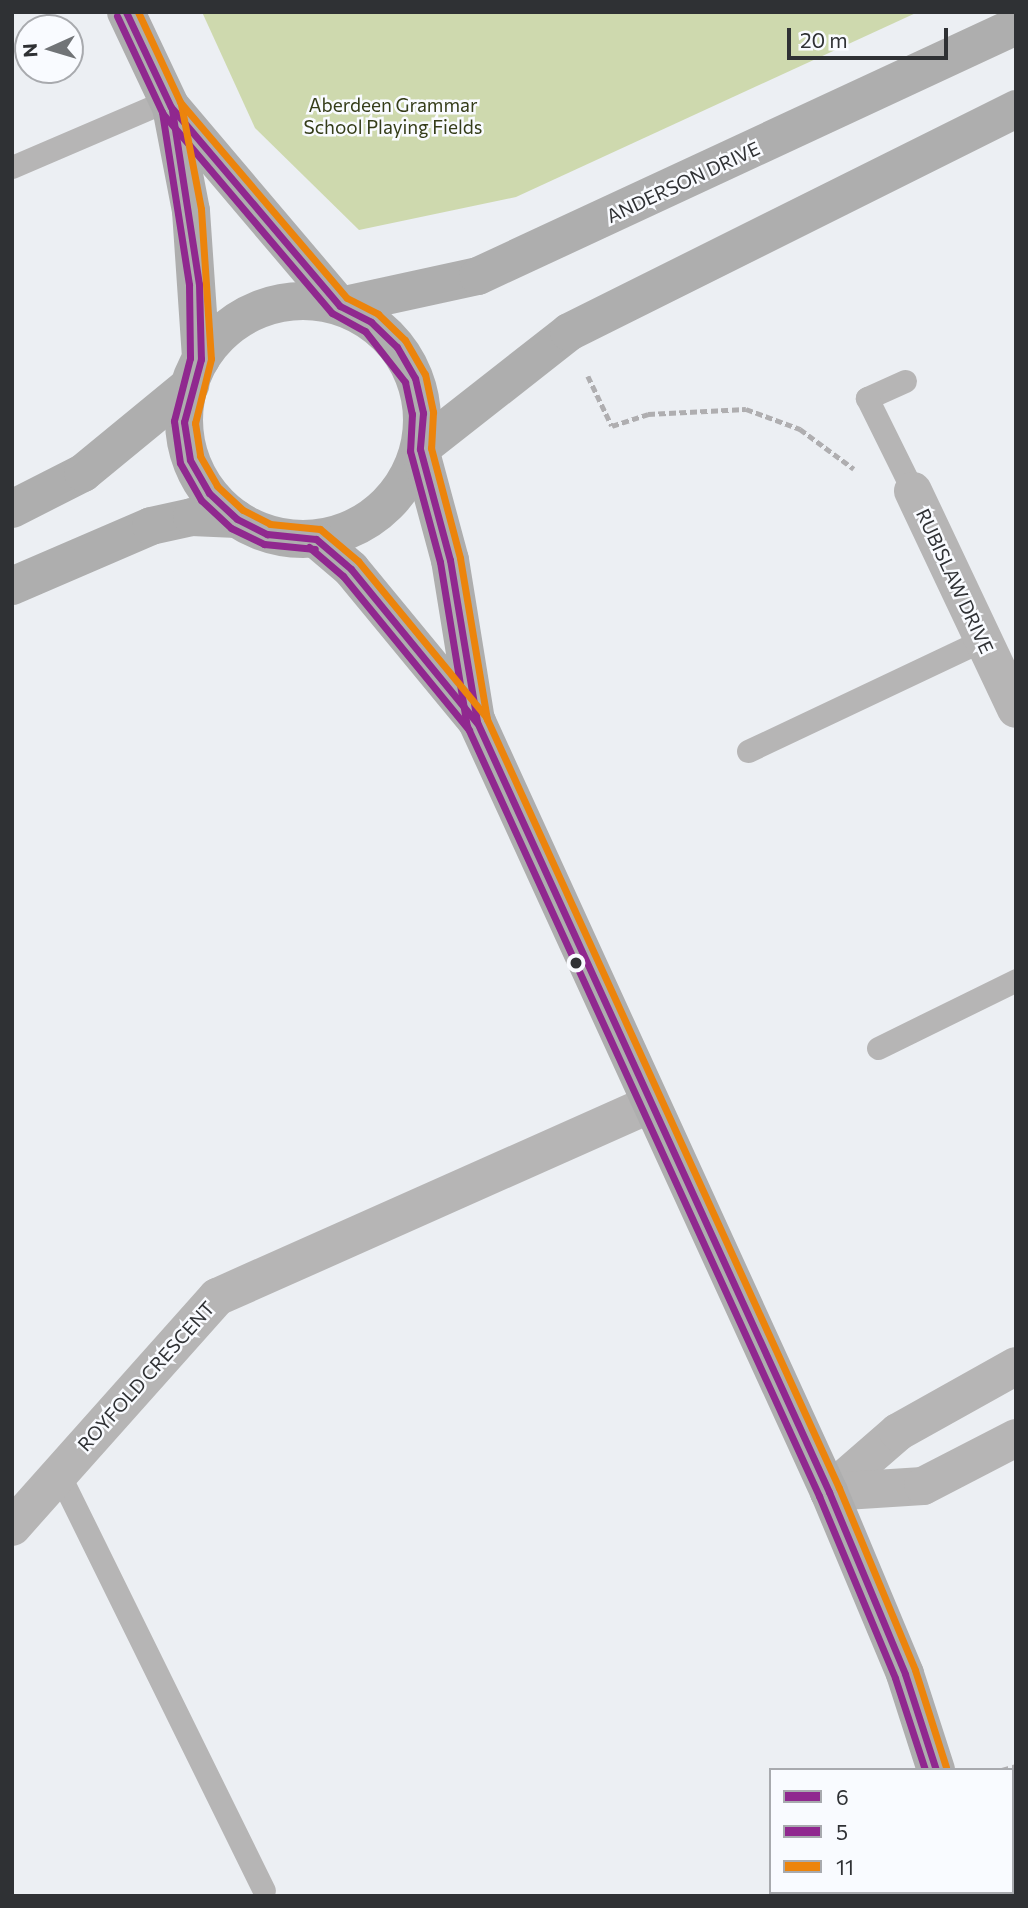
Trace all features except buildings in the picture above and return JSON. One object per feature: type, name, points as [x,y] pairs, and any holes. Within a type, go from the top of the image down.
[{"type":"main road","points":[[126,12],[170,104],[191,211],[195,372],[184,422],[191,460],[209,493],[237,519],[267,534],[316,539],[351,530],[382,510],[405,482],[420,449],[423,413],[409,367],[371,322],[340,306],[170,104]]},
{"type":"main road","name":"ANDERSON DRIVE","points":[[340,306],[478,276],[1016,26]]},
{"type":"main road","points":[[420,449],[569,332],[1016,109]]},
{"type":"main road","points":[[12,509],[83,473],[195,372],[246,315],[277,303],[340,306]]},
{"type":"main road","points":[[420,449],[453,572],[477,722],[649,1105],[829,1492],[905,1674],[935,1768]]},
{"type":"main road","points":[[12,586],[151,526],[192,517],[237,519]]},
{"type":"main road","points":[[316,539],[351,569],[477,722]]},
{"type":"street","name":"RUBISLAW DRIVE","points":[[913,491],[1016,709]]},
{"type":"street","name":"ROYFOLD CRESCENT","points":[[12,1527],[217,1297],[649,1105]]},
{"type":"street","points":[[829,1492],[898,1432],[1016,1366]]},
{"type":"street","points":[[829,1492],[923,1486],[1016,1438]]},
{"type":"lane","points":[[12,167],[170,104]]},
{"type":"lane","points":[[905,381],[867,398],[913,491]]},
{"type":"lane","points":[[748,751],[983,640]]},
{"type":"lane","points":[[878,1048],[1016,980]]},
{"type":"lane","points":[[59,1475],[264,1890]]},
{"type":"path","points":[[612,426],[648,414],[746,409],[800,429],[847,459],[861,478]]},
{"type":"green space","name":"Aberdeen Grammar School Playing Fields","points":[[202,12],[918,12],[516,197],[359,230],[255,128]]},
{"type":"transit line","name":"6","points":[[126,12],[171,107],[340,306],[371,322],[397,347],[415,378],[423,413],[420,449],[450,560],[477,722],[829,1492],[905,1674],[935,1768]]},
{"type":"transit line","name":"11","points":[[138,12],[181,104],[201,209],[211,359],[195,423],[200,456],[217,486],[243,510],[270,524],[320,529],[358,561],[486,717],[839,1488],[915,1670],[946,1767]]},
{"type":"transit line","name":"5","points":[[117,16],[163,114],[332,313],[365,331],[405,382],[412,414],[410,451],[440,562],[467,726],[819,1496],[895,1678],[924,1768]]},
{"type":"transit line","name":"11","points":[[180,102],[347,298],[378,314],[405,340],[425,374],[433,412],[431,448],[460,558],[487,720]]},
{"type":"transit line","name":"6","points":[[172,110],[199,284],[201,359],[184,422],[190,460],[209,493],[237,519],[267,534],[316,539]]},
{"type":"transit line","name":"5","points":[[162,112],[189,285],[190,358],[174,421],[180,463],[201,500],[231,528],[264,544],[315,549]]},
{"type":"transit line","name":"6","points":[[316,539],[351,569],[477,723]]},
{"type":"transit line","name":"5","points":[[309,547],[343,576],[469,730]]}]
